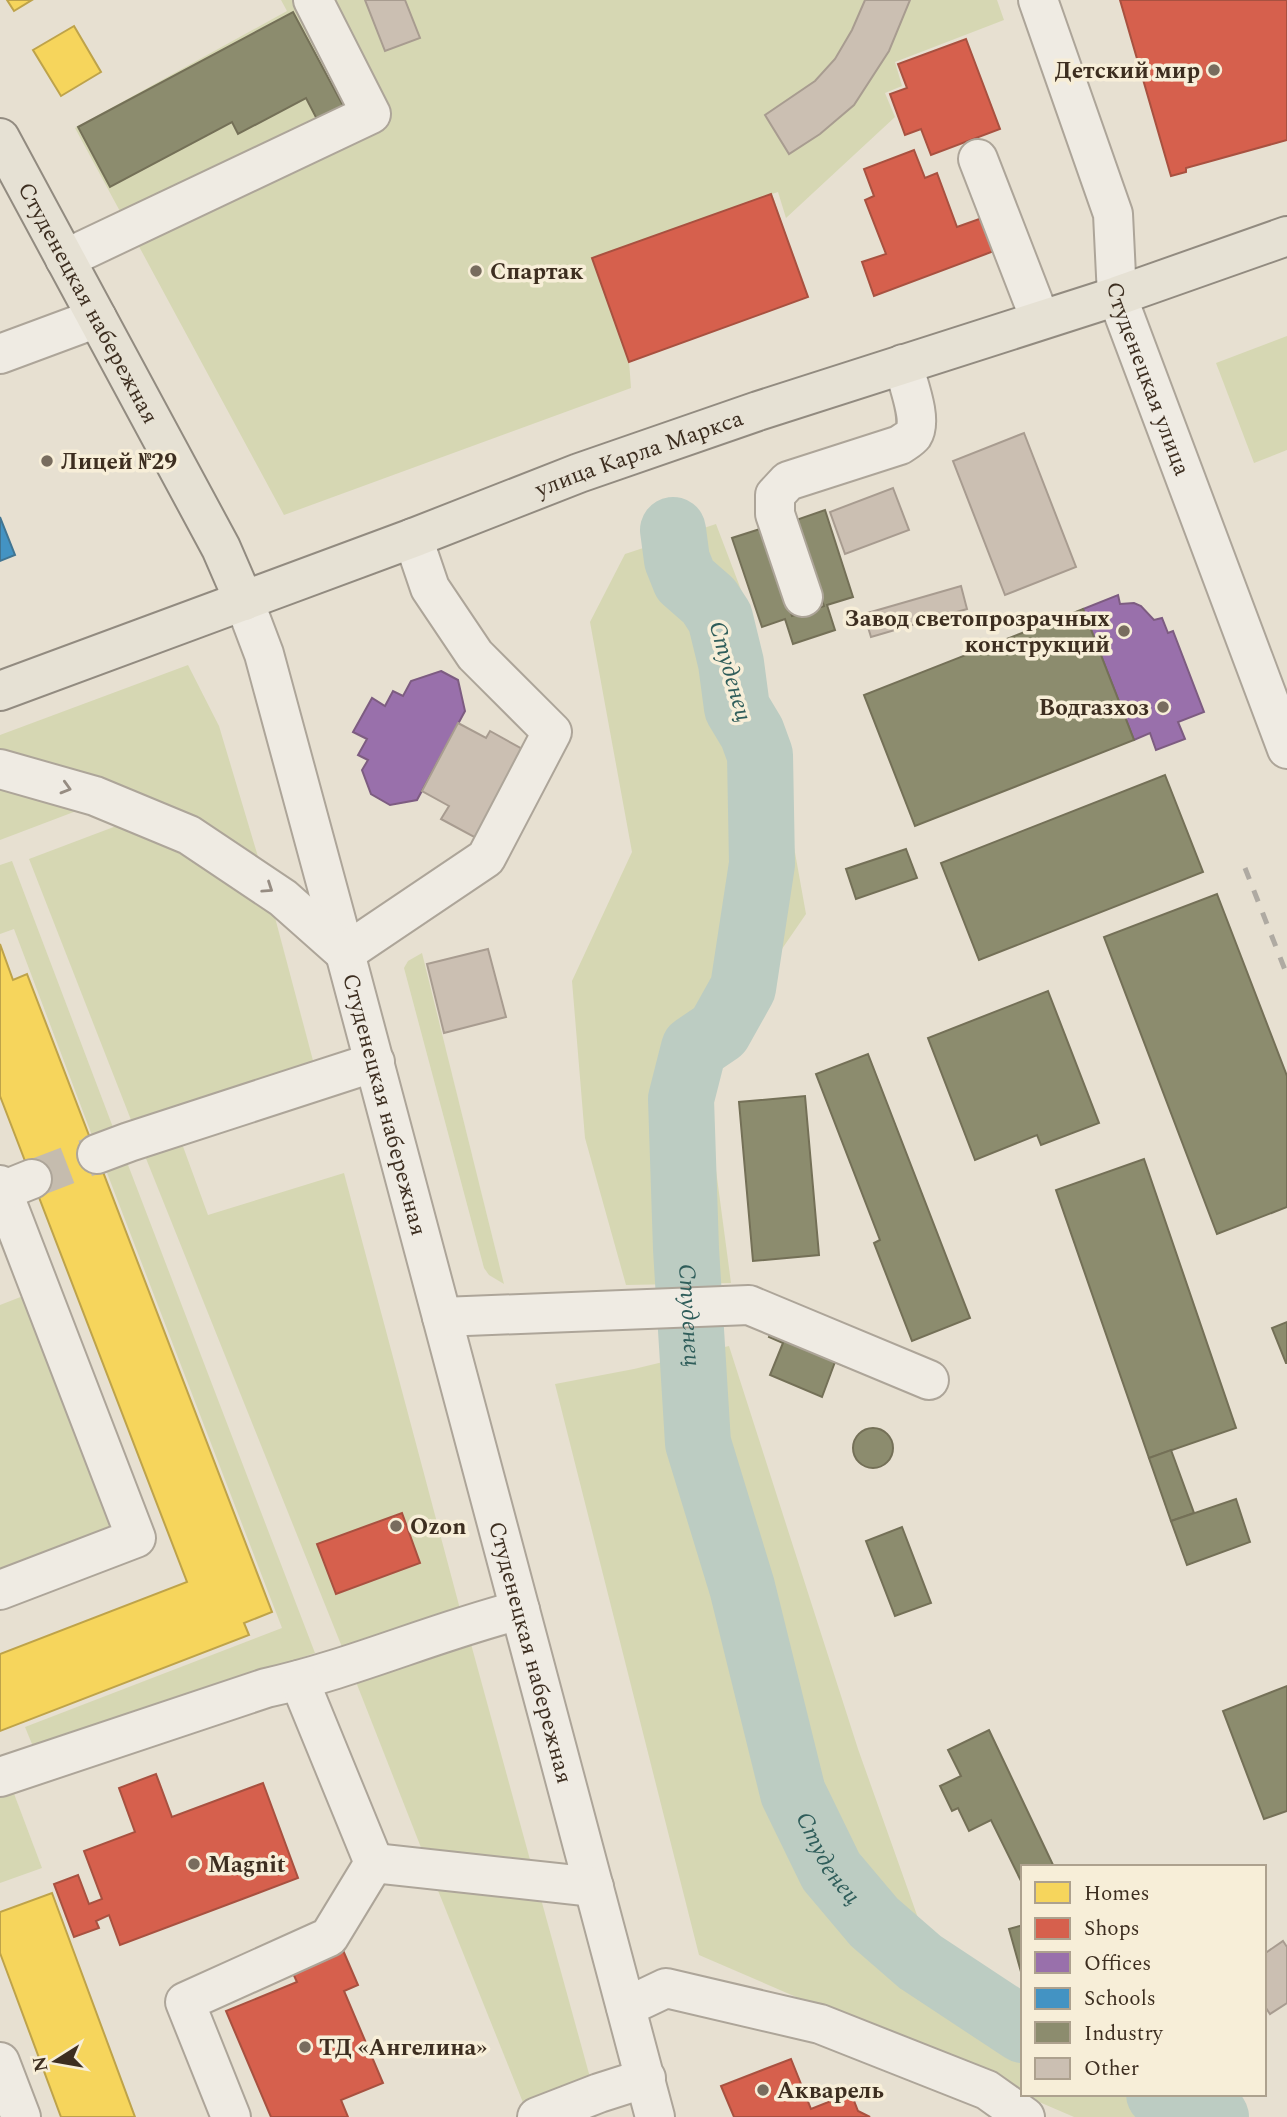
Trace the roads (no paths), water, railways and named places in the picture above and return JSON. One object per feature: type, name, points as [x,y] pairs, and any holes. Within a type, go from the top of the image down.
[{"type":"main road","name":"Студенецкая набережная","points":[[0,138],[221,548],[244,601]]},
{"type":"main road","name":"улица Карла Маркса","points":[[0,691],[413,538],[579,473],[903,364],[1117,296],[1287,236]]},
{"type":"street","points":[[65,259],[371,114],[313,0]]},
{"type":"street","name":"Студенецкая улица","points":[[1038,0],[1113,214],[1117,296],[1287,749]]},
{"type":"street","points":[[978,159],[1040,320]]},
{"type":"street","points":[[0,354],[97,318]]},
{"type":"street","points":[[803,597],[775,514],[775,495],[788,481],[900,445],[912,437],[917,427],[916,414],[903,364]]},
{"type":"street","points":[[0,769],[95,796],[189,835],[283,898],[345,953],[486,858],[552,732],[475,655],[430,588],[413,538]]},
{"type":"street","name":"Студенецкая набережная","points":[[244,601],[264,654],[655,2117]]},
{"type":"street","points":[[97,1154],[374,1062]]},
{"type":"street","points":[[0,1590],[136,1538],[11,1185]]},
{"type":"street","points":[[442,1317],[749,1305],[929,1380]]},
{"type":"street","points":[[0,1777],[266,1688],[520,1610]]},
{"type":"street","points":[[299,1680],[373,1863]]},
{"type":"street","points":[[373,1863],[594,1887]]},
{"type":"street","points":[[231,2117],[185,2002],[329,1937],[373,1863]]},
{"type":"street","points":[[626,2007],[666,1987],[820,2024],[987,2090],[1025,2117]]},
{"type":"street","points":[[0,2062],[21,2117]]},
{"type":"street","points":[[537,2117],[646,2078]]},
{"type":"waterway","name":"Студенец","points":[[673,530],[677,560],[685,580],[709,601],[720,618],[731,663],[737,708],[752,733],[760,755],[762,864],[743,988],[719,1031],[694,1048],[681,1099],[686,1249],[698,1443],[742,1587],[793,1793],[831,1871],[874,1922],[920,1962],[1021,2029]]},
{"type":"waterway","name":"Студенец","points":[[1164,2096],[1216,2117]]},
{"type":"tunnel","points":[[32,1179],[97,1154]]},
{"type":"railway","points":[[1245,868],[1287,975]]},
{"type":"place","name":"Детский мир","points":[[1214,70]]},
{"type":"place","name":"Спартак","points":[[476,271]]},
{"type":"place","name":"Лицей №29","points":[[47,461]]},
{"type":"place","name":"Завод светопрозрачных конструкций","points":[[1124,631]]},
{"type":"place","name":"Водгазхоз","points":[[1163,707]]},
{"type":"place","name":"Ozon","points":[[396,1526]]},
{"type":"place","name":"Magnit","points":[[194,1864]]},
{"type":"place","name":"ТД «Ангелина»","points":[[305,2047]]},
{"type":"place","name":"Акварель","points":[[763,2090]]}]
